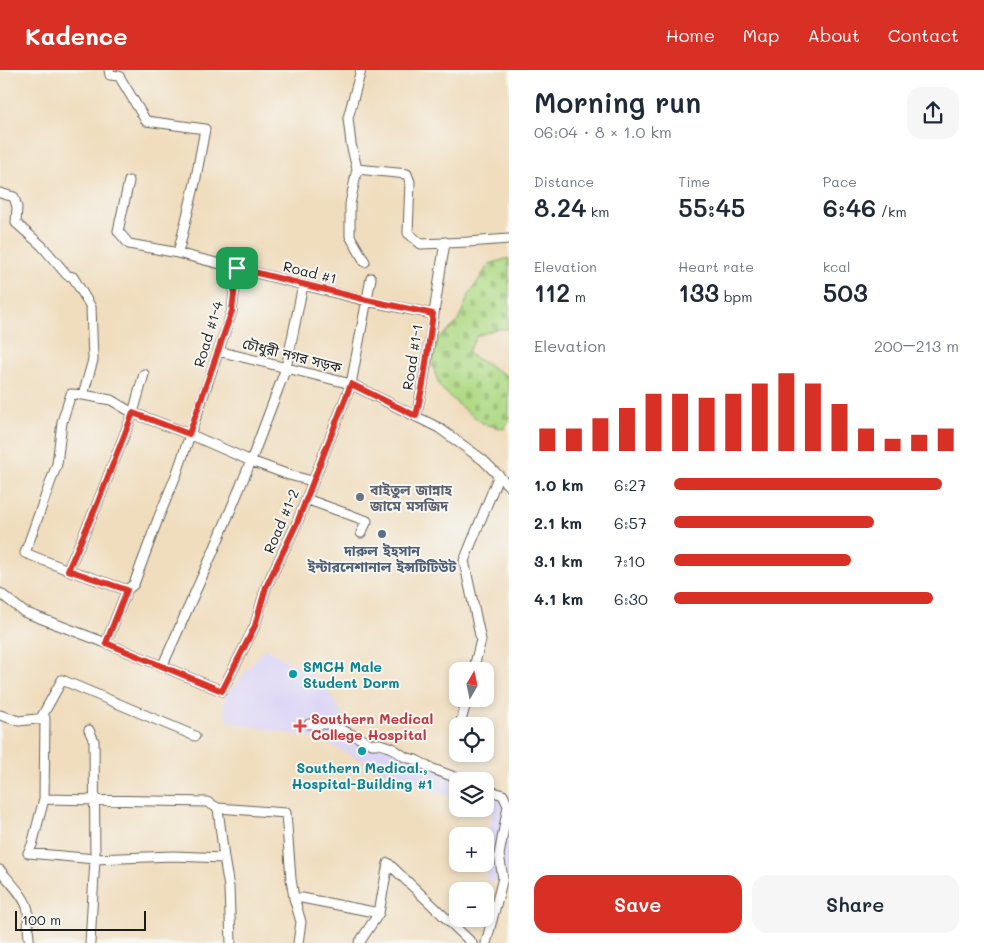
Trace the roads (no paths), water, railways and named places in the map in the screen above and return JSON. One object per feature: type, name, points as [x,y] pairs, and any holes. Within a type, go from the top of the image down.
[{"type":"street","points":[[109,70],[110,75],[119,76],[146,121],[205,129],[195,183],[178,253]]},
{"type":"street","points":[[361,70],[348,118],[351,144],[357,169],[350,204],[350,236],[365,262]]},
{"type":"street","points":[[357,169],[407,174],[410,182],[408,233],[421,244],[509,239]]},
{"type":"street","name":"Road #1","points":[[129,181],[118,232],[129,244],[178,253],[303,285],[433,314]]},
{"type":"street","points":[[0,193],[14,198],[17,207],[16,222],[42,246],[67,275],[73,278],[92,308],[93,360],[82,395],[71,394],[62,422],[57,464],[25,553],[127,590]]},
{"type":"street","name":"Road #1-1","points":[[416,416],[423,384],[445,242]]},
{"type":"street","name":"Road #1-4","points":[[106,643],[127,590],[134,584],[177,473],[232,311],[237,268]]},
{"type":"street","points":[[312,482],[351,384],[371,278]]},
{"type":"street","points":[[0,593],[24,612],[106,643],[162,667],[251,461],[286,368],[303,285]]},
{"type":"street","name":"চৌধুরী নগর সড়ক","points":[[218,351],[351,384],[439,428],[483,460],[509,486]]},
{"type":"street","points":[[68,570],[96,507],[133,413],[144,374]]},
{"type":"street","name":"Road #1-2","points":[[82,395],[111,400],[133,413],[189,434],[251,461],[312,482],[297,523],[266,587],[255,626],[222,691],[162,667]]},
{"type":"street","points":[[475,662],[481,640],[464,561],[499,475]]},
{"type":"street","points":[[306,499],[367,521],[362,533]]},
{"type":"street","points":[[41,718],[62,680],[195,736]]},
{"type":"street","points":[[0,715],[19,721],[45,718],[44,799],[32,846],[28,854],[95,859],[174,856],[224,858]]},
{"type":"street","points":[[309,724],[329,724],[372,744],[380,744],[392,748],[405,757],[449,775]]},
{"type":"street","points":[[89,730],[94,741],[95,859],[90,943]]},
{"type":"street","points":[[486,943],[503,878],[499,855],[508,806],[504,795],[494,792]]},
{"type":"street","points":[[44,799],[207,802],[218,808],[286,812],[291,880],[301,922],[298,943]]},
{"type":"street","points":[[218,808],[229,887],[231,943]]},
{"type":"street","points":[[359,943],[380,913],[388,863],[472,943]]},
{"type":"street","points":[[0,870],[23,899],[28,910],[27,931],[30,943]]},
{"type":"street","points":[[294,898],[380,913]]},
{"type":"place","name":"বাইতুল জান্নাহ জামে মসজিদ","points":[[360,497]]},
{"type":"place","name":"দারুল ইহসান ইন্টারনেশানাল ইন্সটিটিউট","points":[[382,534]]},
{"type":"place","name":"SMCH Male Student Dorm","points":[[293,674]]},
{"type":"place","name":"Southern Medical College Hospital","points":[[300,726]]},
{"type":"place","name":"Southern Medical., Hospital-Building #1","points":[[362,751]]}]
